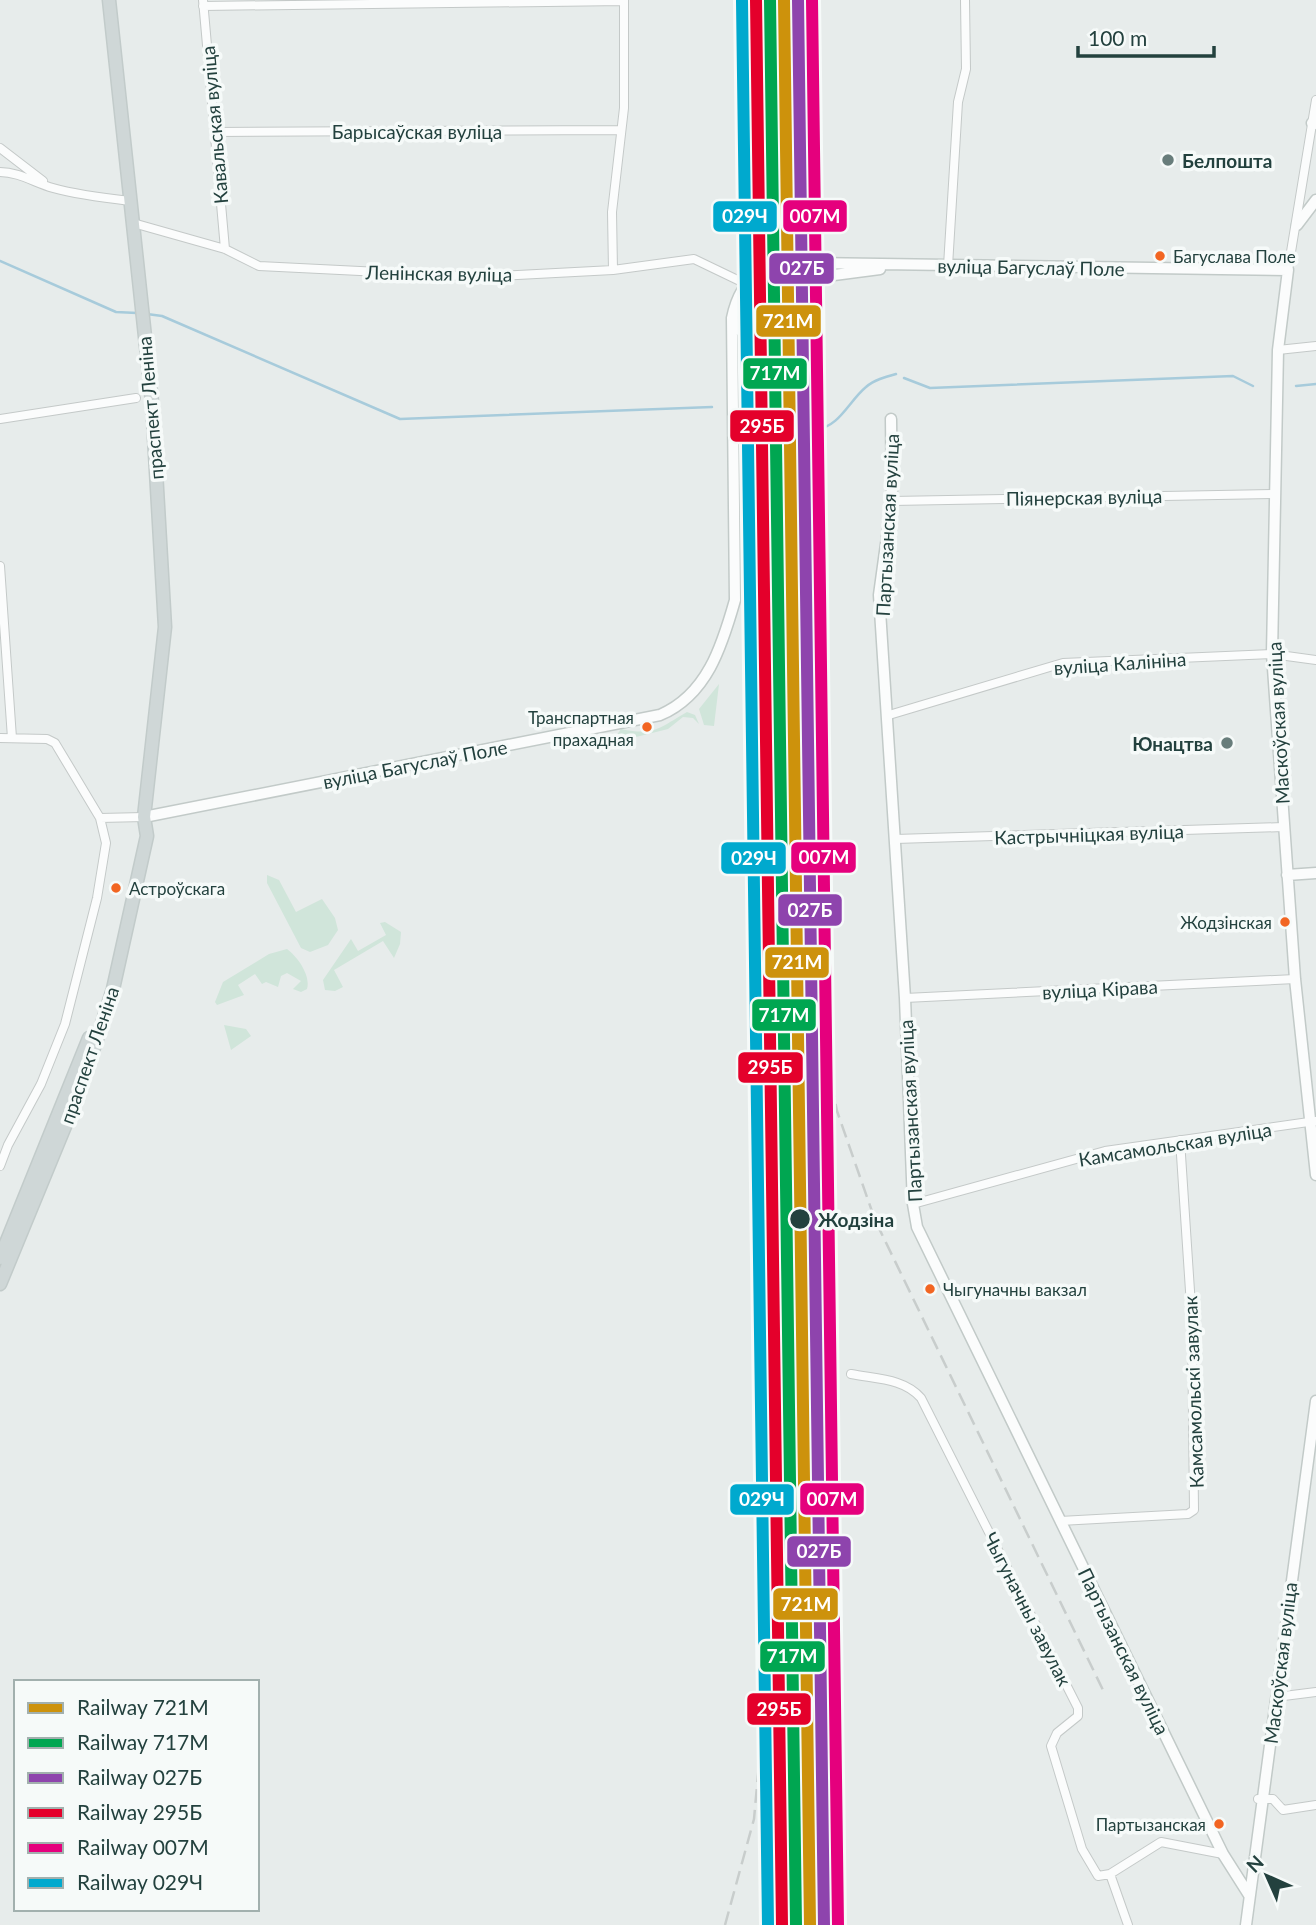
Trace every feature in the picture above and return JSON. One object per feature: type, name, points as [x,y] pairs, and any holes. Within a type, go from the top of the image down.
[{"type":"main road","name":"праспект Леніна","points":[[0,1284],[75,1102],[102,1024],[147,836],[144,817],[165,627],[146,353],[109,0]]},
{"type":"main road","points":[[1297,225],[1316,201]]},
{"type":"main road","name":"вуліца Багуслаў Поле","points":[[144,817],[660,715],[688,698],[707,674],[724,639],[735,600],[731,437],[732,318],[735,303],[754,274],[775,266],[812,263],[1288,270]]},
{"type":"main road","name":"вуліца Багуслаў Поле","points":[[733,339],[742,305],[753,291],[765,284],[843,276],[900,265]]},
{"type":"main road","name":"Маскоўская вуліца","points":[[1288,270],[1278,350],[1272,654],[1295,979],[1313,1122],[1316,1175]]},
{"type":"main road","name":"Партызанская вуліца","points":[[891,419],[892,501],[879,595],[889,715],[905,998],[913,1204],[917,1227],[1223,1854],[1249,1895]]},
{"type":"main road","name":"праспект Леніна","points":[[0,1258],[102,1000],[130,884],[138,832],[144,817]]},
{"type":"main road","points":[[1287,875],[1316,873]]},
{"type":"main road","name":"Маскоўская вуліца","points":[[1245,1925],[1316,1403]]},
{"type":"street","points":[[203,3],[624,0],[624,108],[619,130],[612,212],[613,270]]},
{"type":"street","points":[[948,266],[958,102],[966,69],[965,0]]},
{"type":"street","name":"Кавальская вуліца","points":[[203,3],[225,249]]},
{"type":"street","points":[[1288,270],[1316,100]]},
{"type":"street","name":"Барысаўская вуліца","points":[[215,132],[619,130]]},
{"type":"street","points":[[0,148],[51,187]]},
{"type":"street","points":[[0,172],[12,172],[51,187],[130,201]]},
{"type":"street","name":"Ленінская вуліца","points":[[133,223],[225,249],[259,267],[481,277],[613,270],[694,259],[746,284]]},
{"type":"street","points":[[1278,350],[1316,346]]},
{"type":"street","points":[[0,419],[136,398]]},
{"type":"street","name":"Піянерская вуліца","points":[[892,501],[1276,494]]},
{"type":"street","points":[[0,566],[12,738]]},
{"type":"street","name":"вуліца Калініна","points":[[889,715],[1063,663],[1272,654],[1316,660]]},
{"type":"street","points":[[0,738],[47,739],[55,743],[100,818],[106,843],[97,898],[65,1024],[41,1084],[8,1144],[0,1166]]},
{"type":"street","points":[[100,818],[144,817]]},
{"type":"street","name":"Кастрычніцкая вуліца","points":[[895,839],[1283,827]]},
{"type":"street","name":"вуліца Кірава","points":[[905,998],[1295,979]]},
{"type":"street","name":"Камсамольская вуліца","points":[[913,1204],[1105,1151],[1313,1122]]},
{"type":"street","name":"Камсамольскі завулак","points":[[1060,1521],[1188,1514],[1194,1510],[1192,1321],[1180,1140]]},
{"type":"street","name":"Чыгуначны завулак","points":[[851,1374],[902,1383],[913,1388],[927,1409],[1078,1708],[1078,1716],[1056,1733],[1051,1746],[1082,1849],[1098,1876],[1110,1874]]},
{"type":"street","points":[[1276,1697],[1316,1692]]},
{"type":"street","points":[[1261,1798],[1273,1799],[1283,1810],[1316,1805]]},
{"type":"street","points":[[1128,1925],[1110,1874],[1161,1842],[1223,1854]]},
{"type":"green space","points":[[719,684],[714,726],[704,725],[699,709]]},
{"type":"green space","points":[[687,712],[695,715],[699,724],[693,718],[683,717],[668,729],[616,742],[614,739],[621,729],[649,731]]},
{"type":"green space","points":[[267,875],[279,880],[296,912],[322,899],[335,918],[338,930],[328,945],[310,952],[301,948],[267,883]]},
{"type":"green space","points":[[385,922],[401,932],[400,944],[394,958],[383,941],[334,970],[343,987],[335,991],[325,990],[323,980],[351,939],[358,951],[386,935],[380,923]]},
{"type":"green space","points":[[287,949],[303,967],[307,989],[301,992],[293,989],[301,981],[287,973],[281,976],[278,987],[266,982],[262,984],[255,974],[238,985],[244,995],[217,1005],[215,1002],[223,982],[269,954]]},
{"type":"green space","points":[[224,1025],[246,1029],[251,1036],[231,1050]]},
{"type":"waterway","points":[[0,261],[116,312],[137,313]]},
{"type":"waterway","points":[[147,314],[162,316],[400,419],[712,407]]},
{"type":"waterway","points":[[817,429],[838,419],[869,385],[896,374]]},
{"type":"waterway","points":[[904,378],[930,388],[1233,376],[1253,386]]},
{"type":"waterway","points":[[1296,386],[1316,384]]},
{"type":"waterway","points":[[746,421],[762,429]]},
{"type":"railway","points":[[761,0],[777,211]]},
{"type":"railway","points":[[777,519],[780,465]]},
{"type":"railway","points":[[803,623],[815,757],[822,1035],[837,1111],[875,1220],[1103,1690]]},
{"type":"railway","points":[[725,1925],[754,1819],[761,1742]]},
{"type":"railway","points":[[763,1803],[769,1925]]},
{"type":"railway","points":[[822,1902],[823,1925]]},
{"type":"rail line","name":"295Б","points":[[756,0],[782,1925]]},
{"type":"rail line","name":"717М","points":[[770,0],[796,1925]]},
{"type":"rail line","name":"721М","points":[[784,0],[810,1925]]},
{"type":"rail line","name":"027Б","points":[[798,0],[824,1925]]},
{"type":"rail line","name":"007М","points":[[812,0],[838,1925]]},
{"type":"rail line","name":"029Ч","points":[[742,1],[768,1925]]},
{"type":"place","name":"Белпошта","points":[[1168,160]]},
{"type":"place","name":"Багуслава Поле","points":[[1160,256]]},
{"type":"place","name":"Транспартная прахадная","points":[[647,727]]},
{"type":"place","name":"Юнацтва","points":[[1227,743]]},
{"type":"place","name":"Астроўскага","points":[[116,888]]},
{"type":"place","name":"Жодзінская","points":[[1285,922]]},
{"type":"place","name":"Жодзіна","points":[[800,1219]]},
{"type":"place","name":"Чыгуначны вакзал","points":[[930,1289]]},
{"type":"place","name":"Партызанская","points":[[1219,1824]]}]
